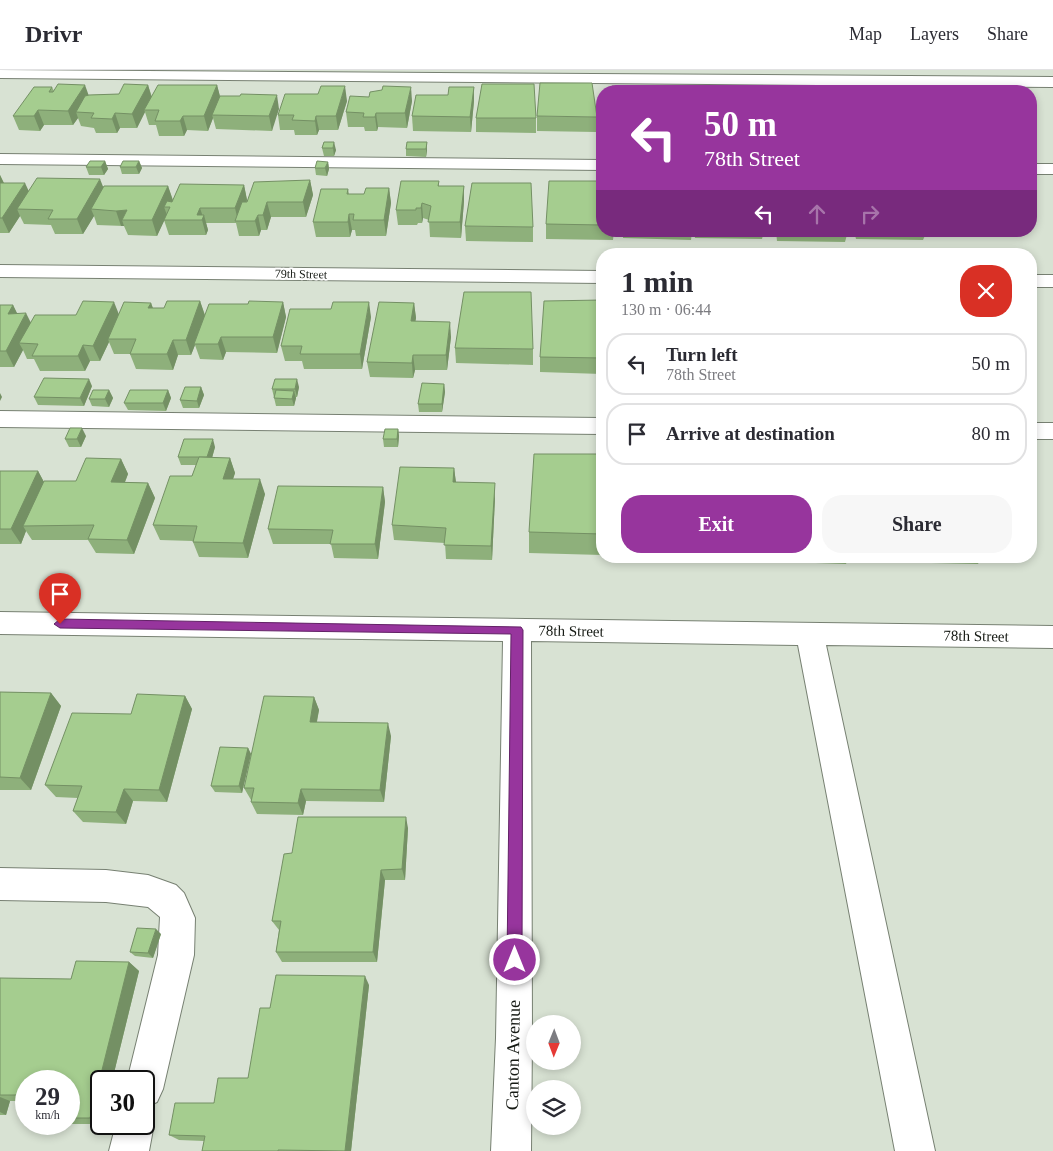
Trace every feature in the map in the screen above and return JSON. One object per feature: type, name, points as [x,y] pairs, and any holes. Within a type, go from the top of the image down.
[{"type":"street","points":[[3,90],[11,72],[1053,82]]},
{"type":"street","points":[[0,159],[596,164]]},
{"type":"street","points":[[1037,169],[1053,169]]},
{"type":"street","name":"79th Street","points":[[0,271],[596,277]]},
{"type":"street","points":[[1037,281],[1053,281]]},
{"type":"street","points":[[0,419],[596,426]]},
{"type":"street","points":[[1037,431],[1053,431]]},
{"type":"street","name":"78th Street","points":[[0,623],[1053,637]]},
{"type":"street","name":"Canton Avenue","points":[[511,1151],[514,1038],[517,630]]},
{"type":"street","points":[[810,634],[915,1151]]},
{"type":"street","points":[[0,884],[114,887],[148,891],[164,897],[172,905],[178,918],[176,955],[149,1070]]},
{"type":"street","points":[[129,1151],[133,1135]]},
{"type":"building","points":[[540,83],[592,83],[596,117],[537,116]]},
{"type":"building","points":[[58,84],[85,85],[68,111],[38,110],[34,116],[13,116],[34,87],[52,87],[49,92],[53,92]]},
{"type":"building","points":[[124,84],[148,85],[132,114],[115,113],[112,119],[91,118],[94,113],[76,112],[85,96],[119,94]]},
{"type":"building","points":[[482,84],[534,84],[536,118],[476,118]]},
{"type":"building","points":[[158,85],[217,85],[204,116],[183,116],[180,121],[155,121],[159,110],[144,110]]},
{"type":"building","points":[[321,86],[345,86],[336,116],[316,116],[315,121],[292,120],[294,115],[278,115],[285,94],[318,94]]},
{"type":"building","points":[[383,86],[411,87],[405,113],[376,113],[375,117],[363,117],[364,113],[346,112],[350,96],[369,97],[370,92],[382,90]]},
{"type":"building","points":[[449,87],[474,87],[470,117],[412,116],[416,95],[448,95]]},
{"type":"building","points":[[241,94],[277,95],[269,116],[212,115],[220,96],[240,96]]},
{"type":"building","points":[[324,142],[334,142],[333,148],[322,148]]},
{"type":"building","points":[[407,142],[427,142],[426,149],[406,149]]},
{"type":"building","points":[[90,161],[105,161],[101,167],[86,167]]},
{"type":"building","points":[[123,161],[139,161],[136,167],[120,167]]},
{"type":"building","points":[[317,161],[328,162],[325,168],[315,168]]},
{"type":"building","points":[[37,178],[100,179],[77,219],[48,219],[53,210],[17,209]]},
{"type":"building","points":[[310,180],[303,202],[267,202],[263,215],[258,215],[255,221],[235,221],[242,202],[247,202],[254,182]]},
{"type":"building","points":[[401,181],[439,181],[438,186],[464,186],[460,222],[428,222],[431,206],[422,203],[421,208],[416,208],[416,210],[396,210]]},
{"type":"building","points":[[549,181],[596,181],[596,225],[546,224]]},
{"type":"building","points":[[0,183],[25,183],[2,218],[0,218]]},
{"type":"building","points":[[472,183],[531,183],[533,227],[465,226]]},
{"type":"building","points":[[180,184],[244,185],[235,208],[200,208],[197,215],[204,215],[202,220],[164,220],[170,207],[164,207],[167,201],[172,202]]},
{"type":"building","points":[[104,186],[168,186],[152,220],[122,220],[127,210],[91,209]]},
{"type":"building","points":[[366,188],[389,188],[384,220],[353,220],[354,214],[349,214],[348,222],[313,222],[321,189],[348,189],[347,194],[364,194]]},
{"type":"building","points":[[464,292],[531,292],[533,349],[455,348]]},
{"type":"building","points":[[596,300],[596,358],[540,357],[544,301]]},
{"type":"building","points":[[83,301],[114,302],[93,346],[83,345],[78,356],[32,356],[38,344],[19,343],[35,315],[76,315]]},
{"type":"building","points":[[167,301],[200,301],[186,340],[173,340],[167,354],[130,354],[136,339],[108,339],[124,302],[151,303],[148,308],[164,308]]},
{"type":"building","points":[[249,301],[283,302],[273,337],[221,337],[218,344],[194,344],[209,304],[248,304]]},
{"type":"building","points":[[333,302],[369,302],[360,354],[300,354],[302,346],[281,346],[290,309],[331,309]]},
{"type":"building","points":[[379,302],[414,303],[411,321],[450,322],[446,355],[413,355],[412,363],[367,362]]},
{"type":"building","points":[[0,305],[13,305],[8,314],[26,313],[6,351],[0,351]]},
{"type":"building","points":[[44,378],[89,379],[80,398],[34,397]]},
{"type":"building","points":[[275,379],[297,379],[295,389],[272,389]]},
{"type":"building","points":[[422,383],[444,384],[442,404],[418,404]]},
{"type":"building","points":[[185,387],[201,387],[197,401],[180,400]]},
{"type":"building","points":[[93,390],[109,390],[105,399],[89,399]]},
{"type":"building","points":[[130,390],[168,390],[163,403],[124,403]]},
{"type":"building","points":[[276,390],[294,391],[292,399],[274,398]]},
{"type":"building","points":[[70,428],[82,428],[77,439],[65,439]]},
{"type":"building","points":[[385,429],[398,429],[397,439],[383,439]]},
{"type":"building","points":[[184,439],[213,439],[207,457],[178,457]]},
{"type":"building","points":[[534,454],[596,454],[596,534],[529,532]]},
{"type":"building","points":[[199,457],[230,458],[223,479],[260,479],[243,543],[193,542],[197,526],[153,525],[170,476],[192,476]]},
{"type":"building","points":[[86,458],[121,459],[111,482],[148,483],[127,540],[88,539],[94,525],[23,526],[44,481],[76,481]]},
{"type":"building","points":[[400,467],[454,468],[453,482],[495,483],[491,546],[444,545],[446,528],[392,525]]},
{"type":"building","points":[[0,471],[38,471],[11,529],[0,529]]},
{"type":"building","points":[[278,486],[383,487],[375,544],[330,544],[333,530],[268,529]]},
{"type":"building","points":[[0,692],[51,693],[20,778],[0,777]]},
{"type":"building","points":[[137,694],[185,696],[159,790],[124,789],[116,812],[73,811],[82,786],[45,785],[72,713],[131,714]]},
{"type":"building","points":[[264,696],[314,697],[310,722],[388,723],[380,790],[301,789],[298,803],[251,802],[254,788],[244,788]]},
{"type":"building","points":[[220,747],[248,748],[239,786],[211,786]]},
{"type":"building","points":[[298,817],[406,817],[402,869],[381,870],[373,952],[276,952],[281,921],[272,921],[284,854],[292,853]]},
{"type":"building","points":[[137,928],[156,929],[148,953],[130,952]]},
{"type":"building","points":[[76,961],[129,962],[102,1070],[90,1070],[90,1118],[80,1118],[80,1070],[15,1070],[15,1095],[0,1095],[0,978],[71,979]]},
{"type":"building","points":[[276,975],[365,976],[345,1151],[202,1151],[205,1136],[169,1135],[175,1103],[214,1103],[218,1078],[248,1078],[260,1008],[270,1008]]},
{"type":"route","points":[[60,624],[517,630],[515,960]]}]
